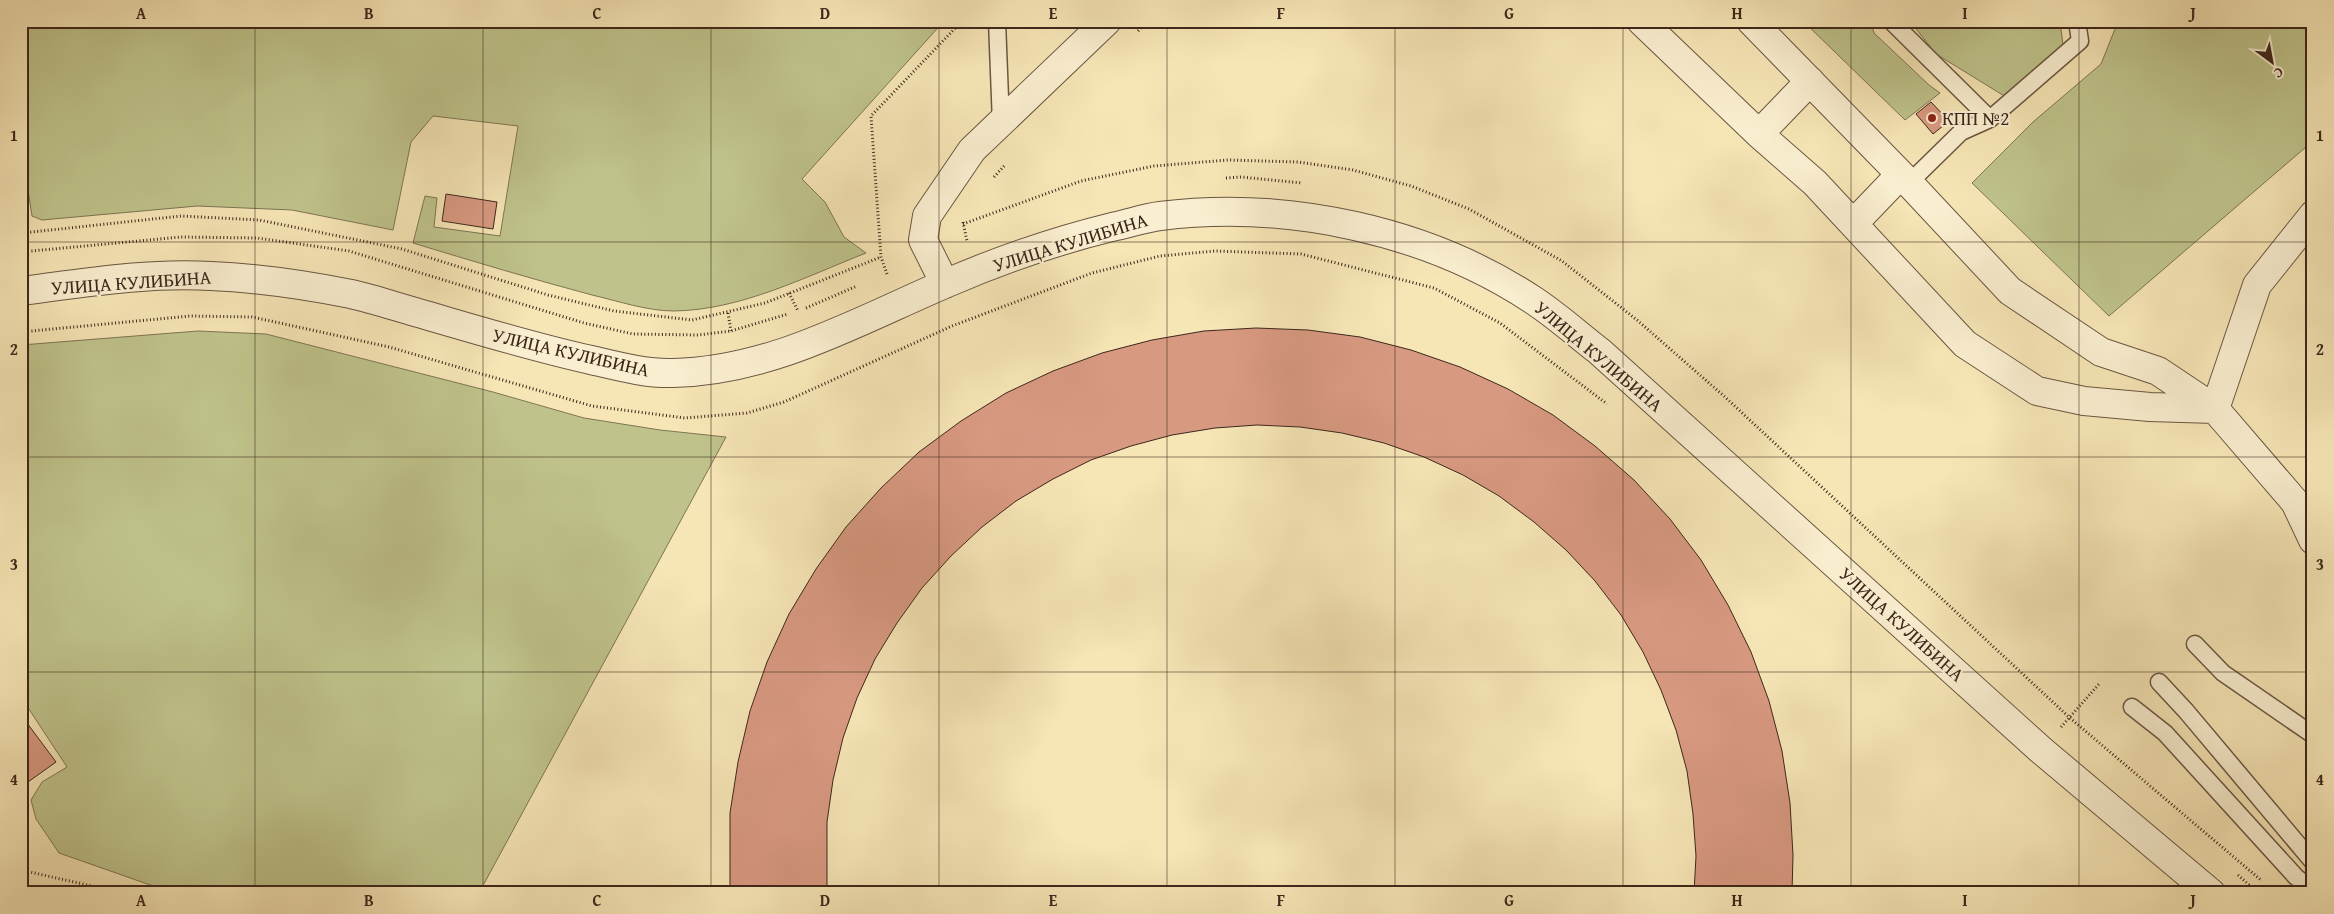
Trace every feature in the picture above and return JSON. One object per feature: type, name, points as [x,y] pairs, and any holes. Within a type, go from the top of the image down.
[{"type":"street","points":[[945,284],[922,240],[927,216],[972,150],[1107,21]]},
{"type":"street","points":[[1641,21],[1759,134],[1815,183],[1965,344],[2037,391],[2084,401],[2150,407],[2215,409]]},
{"type":"street","points":[[1751,21],[1905,179],[2010,291],[2101,352],[2158,370],[2215,409],[2304,496],[2313,540]]},
{"type":"street","points":[[1759,134],[1810,81]]},
{"type":"street","points":[[1853,224],[1905,179]]},
{"type":"street","name":"УЛИЦА КУЛИБИНА","points":[[21,291],[131,278],[208,275],[274,281],[353,294],[561,354],[621,367],[667,374],[702,372],[758,361],[804,346],[945,284],[1026,251],[1084,234],[1158,216],[1224,212],[1285,214],[1347,222],[1412,242],[1473,267],[1532,300],[1599,351],[2041,750],[2211,893]]},
{"type":"street","points":[[2215,409],[2257,285],[2313,215]]},
{"type":"lane","points":[[997,21],[1001,124]]},
{"type":"lane","points":[[1891,21],[1990,118]]},
{"type":"lane","points":[[1905,179],[1961,132],[1990,118],[2080,41],[2076,21]]},
{"type":"lane","points":[[2195,644],[2223,673],[2313,735]]},
{"type":"lane","points":[[2159,682],[2186,711],[2313,862]]},
{"type":"lane","points":[[2132,707],[2165,733],[2284,863],[2313,890]]},
{"type":"path","points":[[887,274],[881,257],[871,116],[962,21]]},
{"type":"path","points":[[1223,178],[1241,177],[1303,183]]},
{"type":"path","points":[[21,223],[22,233],[181,216],[259,220],[402,249],[548,295],[614,311],[692,320],[765,303],[881,257]]},
{"type":"path","points":[[21,252],[181,237],[256,238],[349,251],[584,323],[633,334],[698,335],[731,331],[798,311],[859,285]]},
{"type":"path","points":[[878,278],[976,238]]},
{"type":"path","points":[[21,332],[190,316],[252,317],[390,347],[592,406],[684,418],[747,413],[784,402],[952,326],[1092,272],[1160,256],[1187,253],[1215,251],[1300,254],[1434,288],[1500,323],[1611,407]]},
{"type":"path","points":[[789,293],[798,311]]},
{"type":"path","points":[[728,313],[731,331]]},
{"type":"path","points":[[2055,720],[2062,727],[2100,683]]},
{"type":"path","points":[[21,870],[123,893]]},
{"type":"green space","points":[[21,21],[944,21],[802,179],[825,202],[844,237],[866,253],[796,282],[748,299],[699,309],[664,311],[643,308],[592,295],[413,243],[425,196],[437,198],[434,227],[500,236],[518,126],[433,116],[411,142],[393,230],[292,210],[197,206],[42,220],[32,216],[21,145]]},
{"type":"green space","points":[[1803,21],[1870,21],[1874,33],[1940,93],[1905,120]]},
{"type":"green space","points":[[1916,21],[2060,21],[2063,45],[2017,86],[2019,105],[1936,54],[1913,25]]},
{"type":"green space","points":[[2115,21],[2313,21],[2313,141],[2109,316],[1972,183],[2033,122],[2101,64],[2115,29]]},
{"type":"green space","points":[[198,331],[266,334],[493,392],[584,418],[660,430],[726,437],[479,893],[173,893],[59,853],[36,819],[31,800],[42,782],[67,767],[21,697],[21,345]]},
{"type":"building","name":"КПП №2","points":[[1931,102],[1949,121],[1933,134],[1916,114]]},
{"type":"building","points":[[446,194],[497,202],[493,229],[442,221]]},
{"type":"building","points":[[1256,328],[1308,330],[1360,337],[1411,350],[1460,367],[1508,389],[1553,415],[1595,446],[1634,480],[1670,519],[1701,560],[1728,605],[1751,652],[1769,701],[1782,751],[1790,803],[1793,855],[1792,893],[1694,893],[1696,856],[1687,771],[1676,730],[1661,690],[1643,652],[1621,615],[1595,581],[1566,550],[1534,522],[1499,496],[1463,475],[1424,457],[1384,443],[1342,433],[1300,427],[1257,425],[1215,428],[1172,435],[1131,446],[1091,460],[1053,479],[1016,501],[982,527],[951,556],[922,588],[897,623],[875,659],[857,698],[843,738],[833,780],[827,822],[827,893],[730,893],[730,813],[738,762],[750,711],[767,662],[789,614],[816,569],[846,527],[881,488],[919,452],[961,421],[1006,393],[1053,371],[1102,353],[1152,340],[1204,331]]},
{"type":"building","points":[[21,715],[56,762],[28,782],[21,773]]},
{"type":"place","name":"КПП №2","points":[[1932,118]]}]
